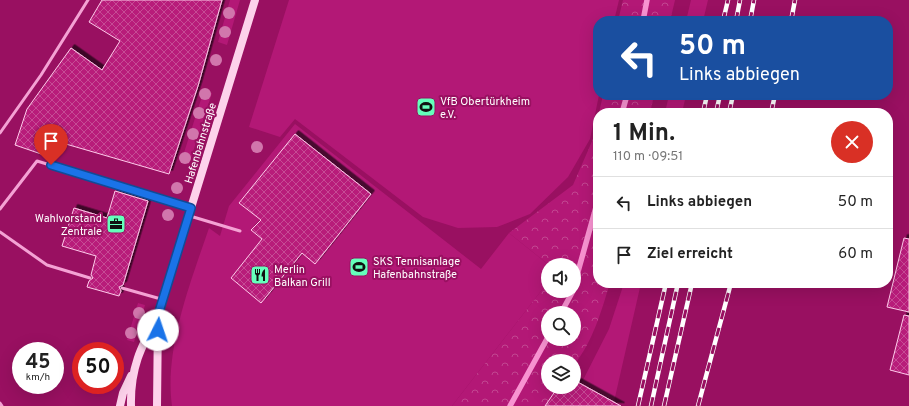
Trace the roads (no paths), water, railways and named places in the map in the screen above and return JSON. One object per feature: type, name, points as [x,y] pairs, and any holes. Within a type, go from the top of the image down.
[{"type":"main road","name":"Hafenbahnstraße","points":[[120,406],[124,389],[134,368],[140,349],[158,315],[163,300],[255,0]]},
{"type":"main road","name":"Hafenbahnstraße","points":[[157,406],[158,315]]},
{"type":"main road","name":"Hafenbahnstraße","points":[[131,406],[134,368]]},
{"type":"lane","points":[[0,133],[41,75],[88,0]]},
{"type":"lane","points":[[0,209],[37,161],[190,212],[240,231]]},
{"type":"lane","points":[[0,232],[47,265],[90,278]]},
{"type":"lane","points":[[122,288],[163,300]]},
{"type":"waterway","points":[[644,16],[647,0]]},
{"type":"waterway","points":[[623,108],[626,100]]},
{"type":"waterway","points":[[581,261],[593,218]]},
{"type":"waterway","points":[[565,306],[569,298]]},
{"type":"waterway","points":[[510,406],[543,346]]},
{"type":"railway","points":[[724,16],[728,0]]},
{"type":"railway","points":[[737,16],[740,0]]},
{"type":"railway","points":[[751,16],[754,0]]},
{"type":"railway","points":[[792,16],[795,0]]},
{"type":"railway","points":[[704,108],[706,100]]},
{"type":"railway","points":[[717,108],[719,100]]},
{"type":"railway","points":[[730,108],[732,100]]},
{"type":"railway","points":[[772,108],[774,100]]},
{"type":"railway","points":[[638,406],[665,288]]},
{"type":"railway","points":[[651,406],[677,288]]},
{"type":"railway","points":[[664,406],[691,288]]},
{"type":"railway","points":[[698,406],[730,288]]},
{"type":"place","name":"VfB Obertürkheim e.V.","points":[[426,107]]},
{"type":"place","name":"Wahlvorstand Zentrale","points":[[116,224]]},
{"type":"place","name":"SKS Tennisanlage Hafenbahnstraße","points":[[359,267]]},
{"type":"place","name":"Merlin Balkan Grill","points":[[260,275]]}]
